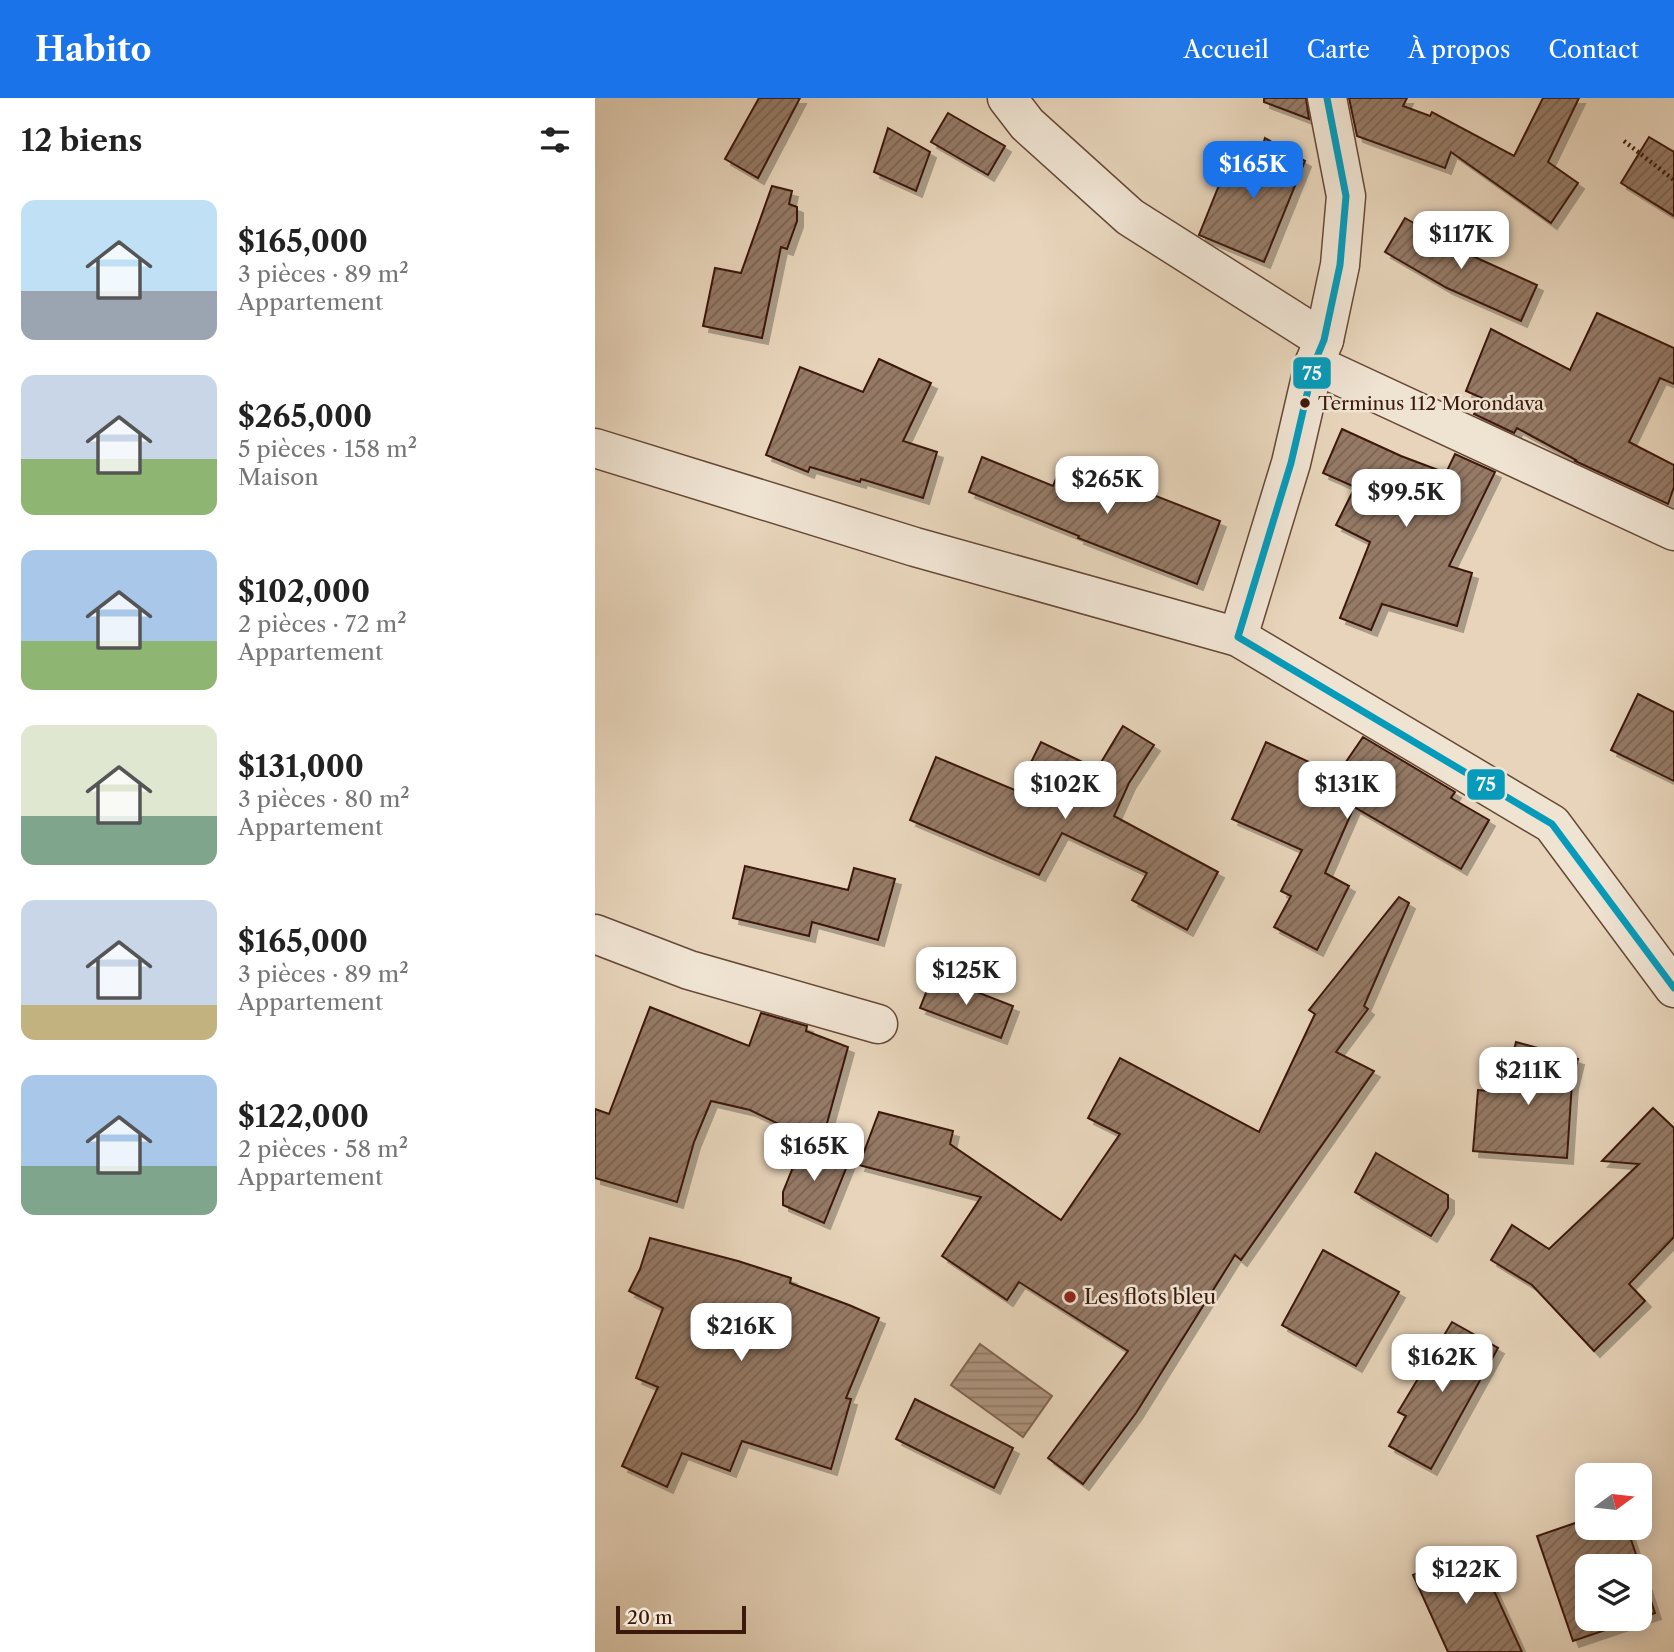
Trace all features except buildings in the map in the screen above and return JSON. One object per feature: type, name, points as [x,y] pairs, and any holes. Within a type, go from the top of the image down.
[{"type":"street","points":[[1007,98],[1027,124],[1130,217],[1319,352],[1674,531]]},
{"type":"street","points":[[1238,637],[1291,463],[1340,265],[1346,196],[1327,98]]},
{"type":"street","points":[[595,448],[915,547],[1238,637],[1552,824],[1674,988]]},
{"type":"street","points":[[595,934],[689,970],[878,1024]]},
{"type":"path","points":[[1624,141],[1674,180]]},
{"type":"shaded area","points":[[980,1344],[1052,1396],[1023,1437],[951,1385]]},
{"type":"transit line","name":"75","points":[[1327,98],[1346,196],[1340,265],[1324,340],[1314,364],[1291,463],[1238,637],[1552,824],[1674,988]]},
{"type":"place","name":"Terminus 112 Morondava","points":[[1305,403]]},
{"type":"place","name":"Les flots bleu","points":[[1070,1297]]}]
